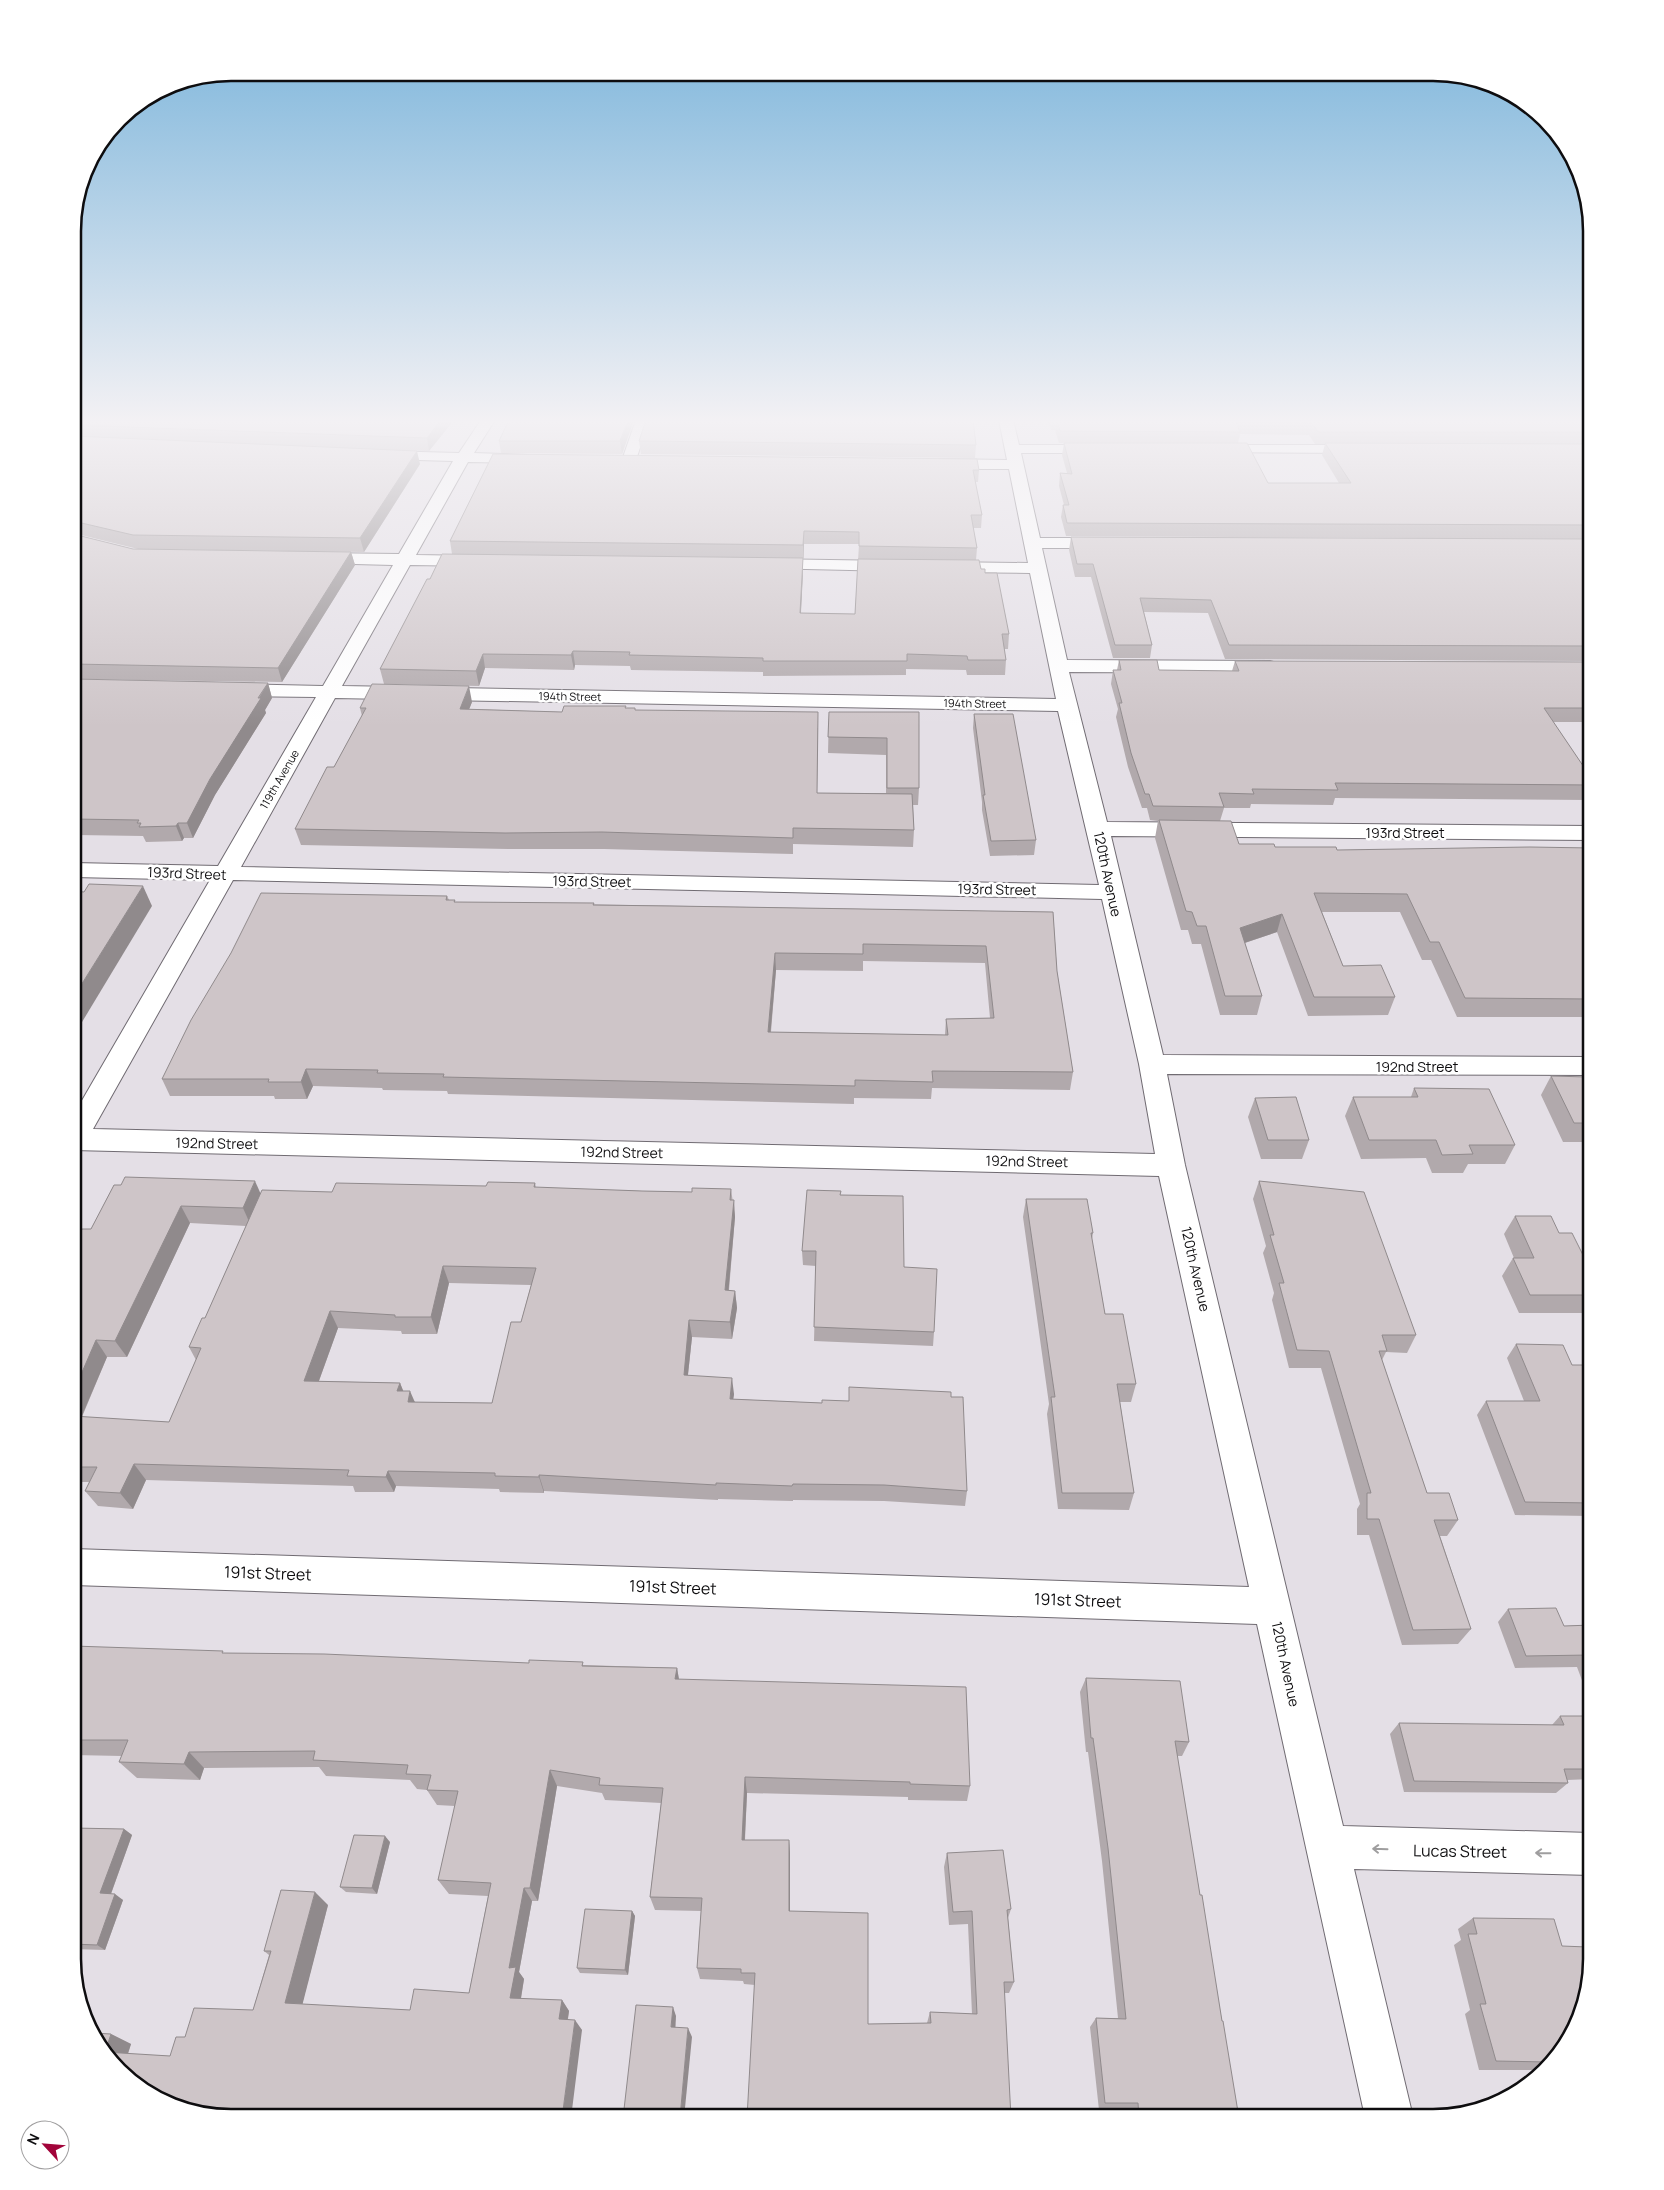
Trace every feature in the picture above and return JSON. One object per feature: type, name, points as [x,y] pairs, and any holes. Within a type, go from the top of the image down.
[{"type":"street","name":"119th Avenue","points":[[81,1125],[426,522]]},
{"type":"street","name":"120th Avenue","points":[[1027,522],[1067,705],[1152,1064],[1172,1165],[1387,2109]]},
{"type":"street","points":[[927,567],[1119,543]]},
{"type":"street","points":[[297,558],[493,561]]},
{"type":"street","points":[[749,564],[907,566]]},
{"type":"street","points":[[1059,666],[1285,667]]},
{"type":"street","name":"194th Street","points":[[211,689],[1067,705]]},
{"type":"street","name":"193rd Street","points":[[1098,830],[1583,833]]},
{"type":"street","name":"193rd Street","points":[[82,870],[1111,892]]},
{"type":"street","name":"192nd Street","points":[[1152,1064],[1583,1066]]},
{"type":"street","name":"192nd Street","points":[[81,1140],[1172,1165]]},
{"type":"street","name":"191st Street","points":[[81,1567],[1273,1606]]},
{"type":"street","name":"Lucas Street","points":[[1328,1847],[1583,1854]]},
{"type":"building","points":[[82,522],[370,522],[360,538],[133,535]]},
{"type":"building","points":[[459,522],[972,522],[977,548],[859,546],[859,532],[804,531],[803,545],[450,541]]},
{"type":"building","points":[[1583,522],[1583,525],[1067,523]]},
{"type":"building","points":[[82,536],[133,549],[351,552],[278,668],[82,664]]},
{"type":"building","points":[[1071,537],[1583,539],[1583,646],[1229,645],[1211,600],[1140,598],[1152,645],[1115,645],[1093,564],[1077,564]]},
{"type":"building","points":[[442,554],[803,558],[800,613],[855,614],[858,559],[979,560],[981,569],[985,569],[985,573],[997,573],[1009,634],[1002,634],[1006,660],[968,660],[967,656],[907,654],[907,661],[763,661],[763,658],[629,655],[630,652],[573,651],[571,655],[483,654],[476,671],[380,669]]},
{"type":"building","points":[[1119,660],[1157,660],[1159,670],[1239,671],[1235,661],[1583,662],[1583,708],[1544,708],[1583,766],[1583,785],[1335,783],[1338,790],[1252,789],[1254,794],[1219,793],[1224,807],[1153,806],[1149,794],[1145,794],[1131,753],[1119,703],[1122,703],[1113,670],[1121,670]]},
{"type":"building","points":[[82,679],[268,683],[258,698],[261,698],[210,779],[187,823],[178,823],[176,826],[139,827],[141,823],[137,823],[139,820],[82,819]]},
{"type":"building","points":[[372,684],[469,686],[460,709],[562,712],[564,706],[626,706],[625,708],[635,708],[635,710],[818,712],[817,793],[912,794],[914,830],[793,828],[793,838],[602,832],[505,833],[295,829],[327,767],[334,767],[366,708],[360,708]]},
{"type":"building","points":[[829,712],[919,712],[919,788],[887,788],[887,738],[828,737]]},
{"type":"building","points":[[974,714],[1013,714],[1036,840],[991,841],[983,795],[985,795]]},
{"type":"building","points":[[1159,820],[1231,821],[1239,844],[1274,844],[1275,847],[1336,847],[1337,850],[1583,848],[1583,999],[1465,998],[1439,942],[1430,942],[1407,894],[1314,893],[1343,966],[1381,965],[1395,997],[1314,997],[1282,914],[1240,928],[1262,996],[1225,996],[1206,926],[1197,926],[1192,912],[1186,911]]},
{"type":"building","points":[[89,884],[143,886],[82,984],[82,892],[84,892]]},
{"type":"building","points":[[261,893],[447,896],[446,900],[455,900],[454,902],[1053,912],[1057,971],[1073,1072],[932,1071],[933,1082],[855,1080],[855,1086],[443,1077],[444,1074],[377,1073],[378,1070],[306,1069],[301,1082],[268,1082],[269,1079],[162,1079],[191,1020],[231,953]],"holes":[[[863,944],[986,946],[994,1018],[946,1019],[948,1035],[768,1032],[775,953],[863,954]]]},
{"type":"building","points":[[1551,1076],[1583,1077],[1583,1123],[1574,1123]]},
{"type":"building","points":[[1414,1088],[1489,1089],[1515,1145],[1469,1145],[1473,1154],[1442,1155],[1436,1140],[1369,1140],[1353,1097],[1418,1097]]},
{"type":"building","points":[[1296,1097],[1309,1140],[1268,1140],[1255,1098]]},
{"type":"building","points":[[125,1177],[255,1181],[243,1208],[181,1206],[115,1341],[96,1340],[81,1374],[81,1230],[91,1229],[114,1185],[121,1185]]},
{"type":"building","points":[[1259,1181],[1364,1192],[1416,1335],[1382,1335],[1387,1351],[1379,1351],[1427,1493],[1449,1493],[1458,1520],[1434,1520],[1471,1629],[1413,1630],[1379,1519],[1367,1519],[1367,1493],[1371,1493],[1329,1351],[1297,1350],[1279,1283],[1284,1283],[1270,1235],[1274,1235]]},
{"type":"building","points":[[488,1182],[535,1183],[534,1187],[692,1192],[692,1188],[731,1189],[730,1200],[734,1200],[725,1290],[735,1291],[730,1322],[689,1320],[684,1375],[732,1378],[730,1399],[822,1403],[822,1400],[849,1401],[849,1387],[951,1392],[951,1397],[963,1397],[967,1491],[884,1485],[793,1484],[792,1486],[716,1483],[716,1485],[539,1475],[539,1477],[495,1476],[495,1473],[388,1471],[386,1477],[347,1476],[349,1470],[134,1464],[120,1493],[85,1491],[97,1467],[81,1467],[81,1417],[169,1422],[201,1348],[189,1347],[202,1318],[205,1318],[262,1190],[332,1192],[336,1183],[486,1186]],"holes":[[[443,1266],[536,1268],[521,1322],[511,1322],[492,1403],[408,1402],[410,1391],[397,1391],[400,1383],[304,1381],[330,1311],[395,1315],[395,1317],[431,1317]]]},
{"type":"building","points":[[807,1190],[841,1191],[840,1195],[903,1196],[904,1267],[937,1269],[934,1332],[814,1327],[816,1251],[802,1251]]},
{"type":"building","points":[[1026,1199],[1087,1199],[1105,1314],[1123,1314],[1136,1384],[1117,1384],[1134,1493],[1062,1493],[1051,1397],[1055,1397]]},
{"type":"building","points":[[1515,1216],[1551,1216],[1559,1233],[1572,1233],[1583,1255],[1583,1295],[1530,1295],[1513,1258],[1534,1258]]},
{"type":"building","points":[[1516,1344],[1563,1345],[1572,1365],[1583,1365],[1583,1503],[1525,1502],[1486,1401],[1540,1401]]},
{"type":"building","points":[[1556,1608],[1564,1626],[1583,1625],[1583,1655],[1526,1656],[1508,1609]]},
{"type":"building","points":[[81,1646],[529,1663],[529,1660],[583,1662],[582,1666],[677,1668],[675,1679],[966,1687],[970,1786],[910,1784],[910,1782],[745,1777],[742,1840],[789,1840],[789,1911],[868,1913],[868,2024],[931,2023],[930,2012],[977,2014],[972,1911],[953,1912],[947,1853],[1003,1850],[1011,1909],[1007,1910],[1014,1982],[1004,1982],[1011,2109],[747,2109],[755,1973],[741,1973],[741,1969],[697,1968],[702,1898],[650,1897],[663,1788],[599,1785],[600,1778],[550,1770],[530,1888],[524,1888],[509,1968],[516,1967],[510,1998],[562,2000],[559,2019],[575,2020],[563,2109],[231,2109],[202,2106],[183,2101],[148,2083],[132,2071],[115,2053],[170,2056],[176,2037],[185,2037],[194,2008],[253,2010],[271,1951],[264,1951],[281,1890],[315,1892],[285,2003],[410,2010],[414,1989],[469,1993],[491,1883],[438,1880],[458,1791],[427,1790],[431,1775],[406,1774],[408,1765],[313,1760],[315,1751],[189,1752],[184,1764],[119,1762],[128,1740],[81,1740]]},
{"type":"building","points":[[1086,1678],[1180,1681],[1189,1742],[1175,1741],[1238,2109],[1138,2109],[1138,2103],[1105,2103],[1096,2018],[1126,2019],[1108,1848],[1093,1738],[1091,1738]]},
{"type":"building","points":[[1560,1716],[1583,1716],[1583,1769],[1564,1769],[1568,1783],[1414,1781],[1399,1723],[1564,1725]]},
{"type":"building","points":[[81,1828],[124,1829],[100,1893],[115,1894],[97,1945],[81,1944]]},
{"type":"building","points":[[354,1835],[385,1836],[372,1888],[340,1887]]},
{"type":"building","points":[[585,1909],[632,1911],[625,1970],[577,1968]]},
{"type":"building","points":[[1473,1918],[1554,1919],[1562,1946],[1583,1947],[1580,1988],[1575,2007],[1557,2042],[1541,2062],[1496,2061],[1480,2004],[1486,2004],[1468,1934],[1477,1934]]},
{"type":"building","points":[[636,2005],[673,2007],[671,2027],[688,2028],[681,2109],[624,2109]]},
{"type":"building","points":[[102,2034],[111,2034],[108,2043]]}]
